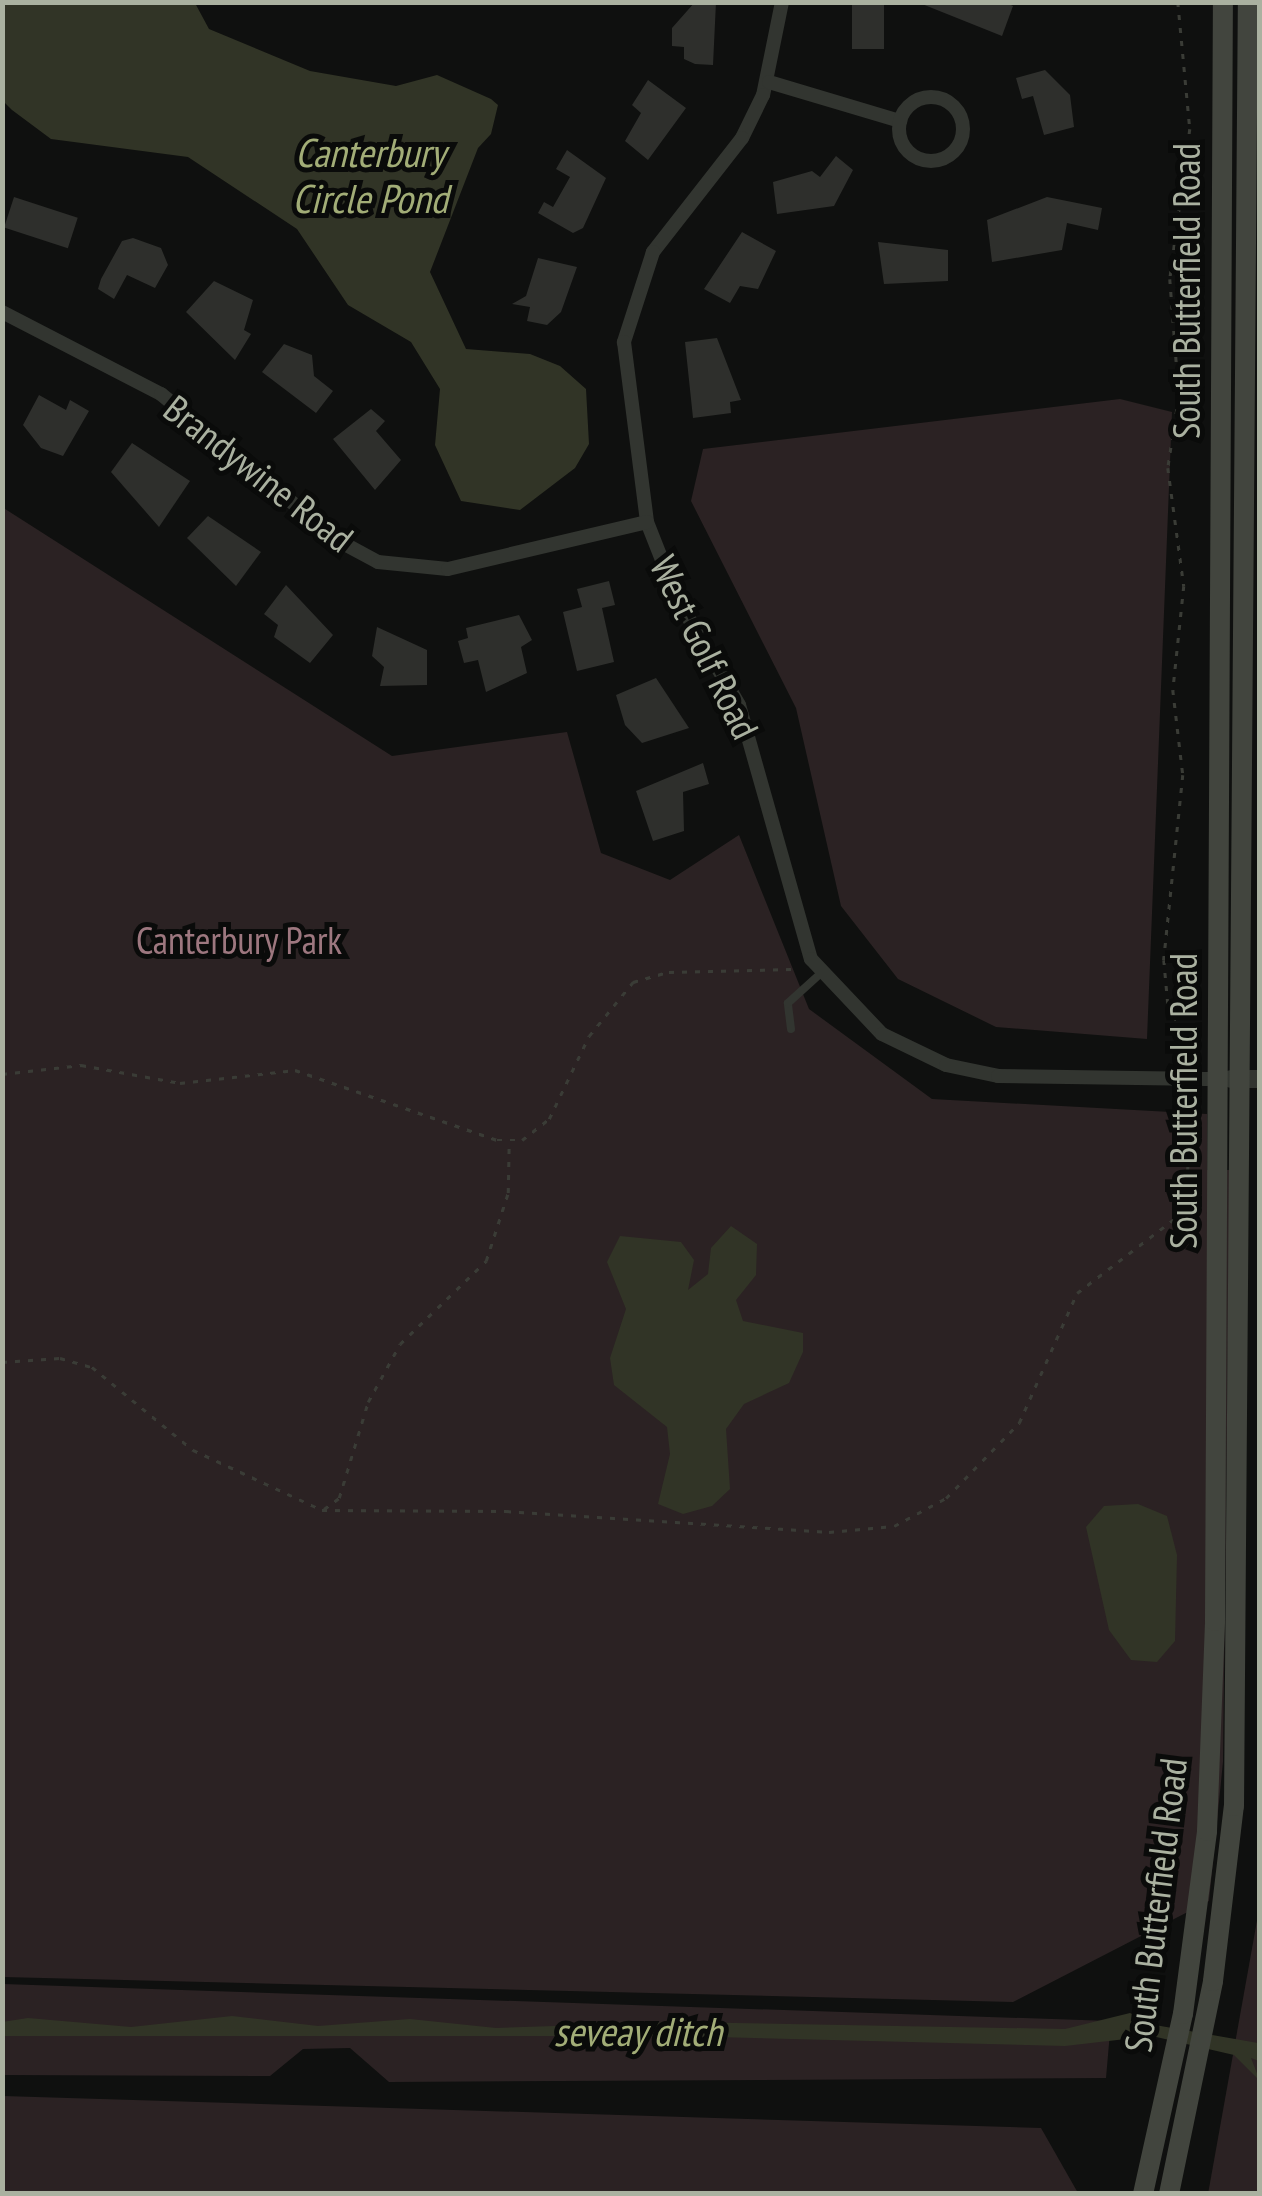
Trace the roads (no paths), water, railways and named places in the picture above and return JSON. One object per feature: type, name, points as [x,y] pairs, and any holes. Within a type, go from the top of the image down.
[{"type":"main road","name":"South Butterfield Road","points":[[1143,2194],[1181,2024],[1207,1831],[1238,1078],[1222,2]]},
{"type":"main road","name":"South Butterfield Road","points":[[1169,2194],[1200,2052],[1234,1806],[1238,1078],[1254,157],[1248,2]]},
{"type":"street","name":"West Golf Road","points":[[782,2],[769,82],[742,138],[653,252],[629,308],[626,382],[647,522],[677,598],[738,705],[775,816],[792,914],[820,974],[882,1034],[946,1065],[998,1076],[1238,1078]]},
{"type":"street","points":[[769,82],[900,120]]},
{"type":"street","points":[[933,97],[953,106],[962,136],[952,154],[922,160],[900,141],[900,120],[912,103],[933,97]]},
{"type":"street","name":"Brandywine Road","points":[[2,312],[162,394],[338,541],[378,562],[448,569],[647,522]]},
{"type":"lane","points":[[791,1029],[788,1003],[820,974]]},
{"type":"water","name":"Canterbury Circle Pond","points":[[2,3],[195,3],[209,29],[310,71],[396,86],[437,75],[491,99],[498,105],[491,134],[478,148],[430,272],[466,349],[530,354],[560,366],[586,389],[589,444],[575,468],[520,510],[461,501],[435,445],[440,389],[411,342],[348,305],[297,229],[188,157],[51,139],[12,110],[3,101]]},
{"type":"water","points":[[731,1226],[757,1244],[756,1275],[736,1300],[743,1321],[803,1333],[803,1352],[789,1383],[744,1404],[726,1429],[730,1489],[712,1506],[683,1514],[658,1504],[670,1454],[667,1427],[614,1385],[610,1358],[626,1309],[607,1262],[620,1236],[681,1242],[694,1260],[688,1290],[708,1274],[711,1248]]},
{"type":"water","points":[[1138,1504],[1167,1516],[1177,1555],[1175,1641],[1157,1662],[1131,1660],[1109,1630],[1086,1527],[1104,1506]]},
{"type":"water","name":"seveay ditch","points":[[1130,2013],[1155,2025],[1258,2043],[1259,2061],[1251,2058],[1260,2081],[1234,2055],[1152,2036],[1065,2046],[676,2036],[3,2036],[2,2022],[28,2018],[131,2027],[232,2016],[318,2026],[410,2019],[496,2028],[678,2022],[1065,2029]]},
{"type":"park label","name":"Canterbury Park","points":[[239,940]]}]
